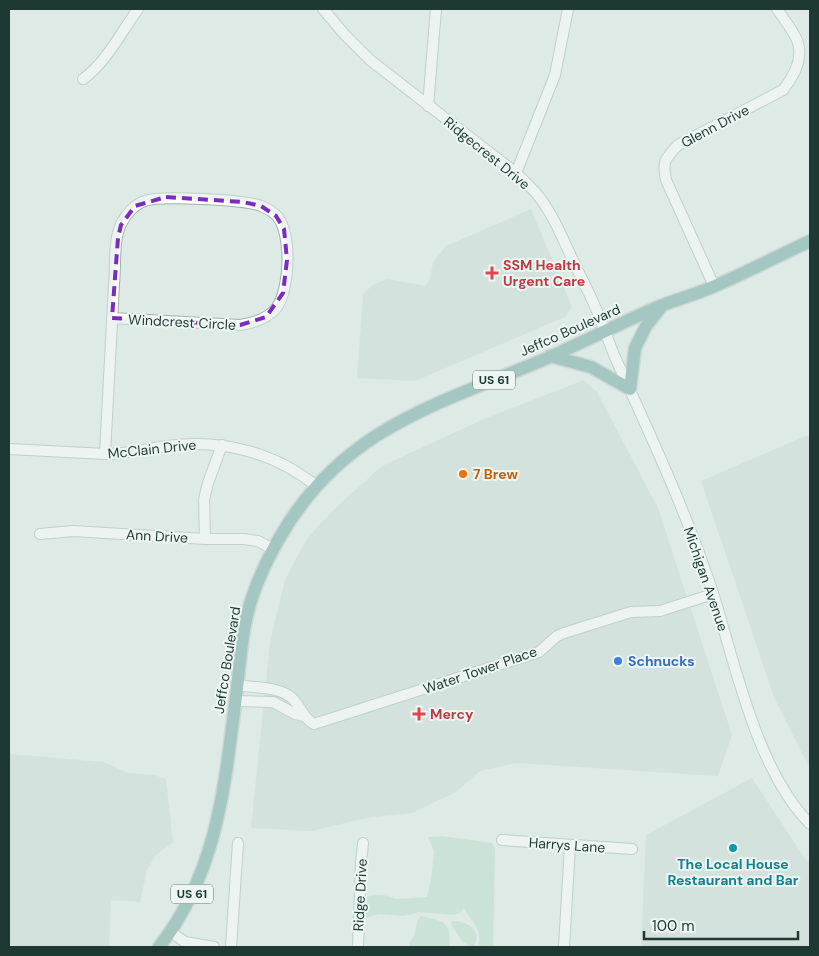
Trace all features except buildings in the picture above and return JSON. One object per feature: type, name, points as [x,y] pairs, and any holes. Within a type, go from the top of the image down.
[{"type":"main road","name":"Jeffco Boulevard","points":[[160,947],[171,932],[197,884],[214,836],[225,779],[247,617],[259,579],[290,519],[316,486],[348,454],[393,425],[421,411],[661,306],[714,286],[810,241]]},
{"type":"main road","points":[[550,356],[591,367],[630,389],[636,345],[646,326],[661,306]]},
{"type":"street","points":[[83,79],[99,64],[138,9]]},
{"type":"street","name":"Ridgecrest Drive","points":[[324,9],[345,35],[370,60],[516,173],[536,192],[555,221],[594,303],[604,331]]},
{"type":"street","points":[[428,106],[436,9]]},
{"type":"street","points":[[516,173],[555,75],[568,9]]},
{"type":"street","name":"Glenn Drive","points":[[714,286],[669,187],[663,166],[668,156],[678,145],[782,90],[790,80],[798,64],[798,43],[777,9]]},
{"type":"street","name":"Windcrest Circle","points":[[105,454],[112,318],[118,238],[121,225],[135,206],[143,201],[166,197],[242,202],[261,206],[276,216],[284,229],[287,244],[287,260],[284,293],[276,308],[266,317],[254,323],[240,325],[112,318]]},
{"type":"street","name":"Michigan Avenue","points":[[604,331],[665,468],[694,539],[762,746],[777,780],[810,824]]},
{"type":"street","name":"McClain Drive","points":[[9,449],[121,454],[176,445],[222,445],[271,459],[305,477],[316,486]]},
{"type":"street","points":[[205,539],[204,499],[208,482],[222,445]]},
{"type":"street","name":"Ann Drive","points":[[40,534],[73,531],[251,540],[258,541],[273,549]]},
{"type":"street","name":"Water Tower Place","points":[[236,701],[273,702],[295,714],[304,716],[314,724],[539,652],[564,633],[631,612],[660,611],[713,594]]},
{"type":"street","points":[[237,686],[274,690],[283,693],[293,699],[304,716]]},
{"type":"street","name":"Harrys Lane","points":[[502,840],[632,849]]},
{"type":"street","points":[[231,947],[238,843]]},
{"type":"street","name":"Ridge Drive","points":[[358,947],[360,863],[363,843]]},
{"type":"street","points":[[564,947],[570,845]]},
{"type":"street","points":[[171,932],[185,942],[214,947]]},
{"type":"highlighted area","points":[[166,197],[243,202],[261,206],[276,216],[284,229],[287,260],[283,293],[266,317],[240,325],[112,318],[118,238],[121,225],[135,206]]},
{"type":"shaded area","points":[[531,209],[572,307],[565,317],[415,381],[357,378],[363,294],[373,285],[387,279],[425,286],[430,279],[433,262],[446,246]]},
{"type":"shaded area","points":[[584,380],[597,392],[658,508],[732,735],[718,776],[515,763],[480,771],[456,792],[412,813],[366,818],[312,831],[251,828],[270,642],[285,580],[306,540],[329,514],[382,466],[486,418]]},
{"type":"shaded area","points":[[810,434],[810,769],[774,697],[701,481]]},
{"type":"shaded area","points":[[9,754],[104,762],[128,773],[154,775],[166,779],[173,842],[156,855],[147,870],[140,902],[111,900],[109,947],[9,947]]},
{"type":"shaded area","points":[[752,778],[806,860],[810,862],[810,947],[641,947],[646,835]]},
{"type":"green space","points":[[442,836],[492,843],[495,850],[493,947],[478,947],[478,931],[464,908],[455,915],[419,912],[403,916],[379,914],[364,917],[367,897],[385,895],[395,899],[427,897],[431,881],[434,851],[428,837]]},
{"type":"green space","points":[[421,916],[440,921],[447,927],[450,938],[449,947],[409,947]]},
{"type":"green space","points":[[454,921],[469,925],[476,932],[476,942],[473,947],[466,944],[460,937],[450,922]]},
{"type":"place","name":"SSM Health Urgent Care","points":[[492,273]]},
{"type":"place","name":"7 Brew","points":[[463,474]]},
{"type":"place","name":"Schnucks","points":[[618,661]]},
{"type":"place","name":"Mercy","points":[[419,714]]},
{"type":"place","name":"The Local House Restaurant and Bar","points":[[733,848]]}]
